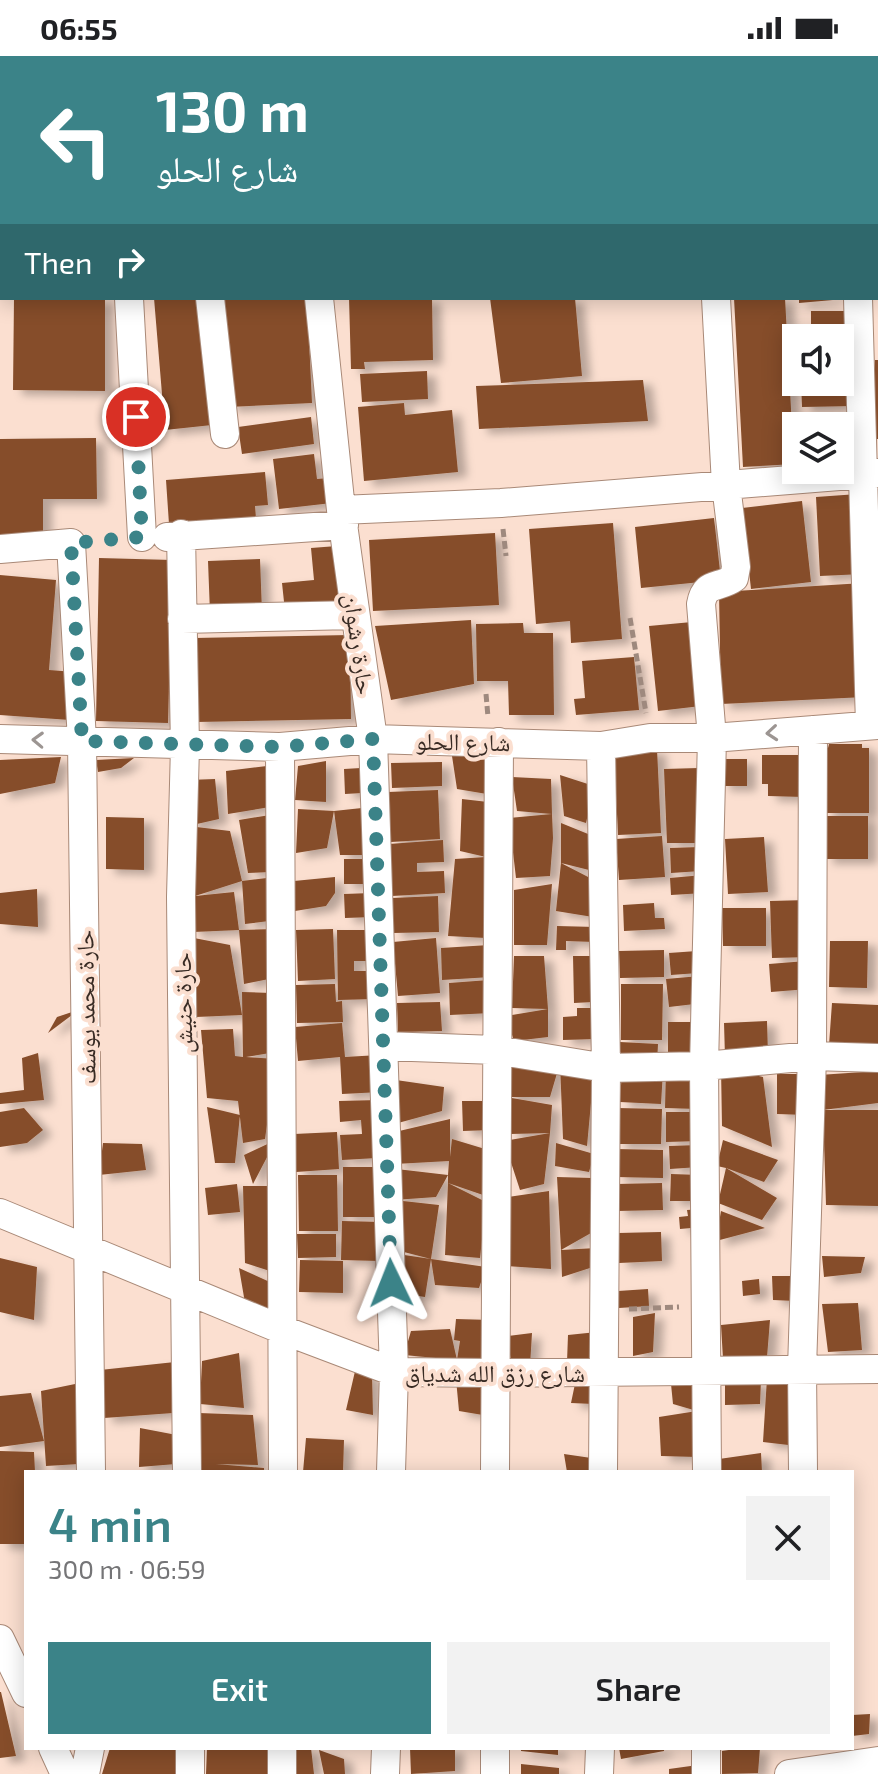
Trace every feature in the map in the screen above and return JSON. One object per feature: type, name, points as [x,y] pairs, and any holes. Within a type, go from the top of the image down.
[{"type":"street","name":"حارة حنيش","points":[[129,300],[164,536],[182,619],[185,746],[181,897],[187,1470]]},
{"type":"street","points":[[210,300],[225,434]]},
{"type":"street","name":"حارة رشوان","points":[[319,300],[355,615],[373,739],[394,1372],[391,1470]]},
{"type":"street","points":[[707,1470],[704,1066],[712,738],[701,604],[703,593],[709,587],[734,578],[736,567],[726,485],[716,300]]},
{"type":"street","points":[[858,300],[871,473],[874,725]]},
{"type":"street","points":[[164,536],[343,517],[871,473]]},
{"type":"street","name":"حارة محمد يوسف","points":[[0,549],[71,543],[82,741],[91,1470]]},
{"type":"street","points":[[182,619],[355,615]]},
{"type":"street","name":"شارع الحلو","points":[[0,739],[185,746],[280,747],[373,739],[601,746],[650,738],[712,738],[874,725]]},
{"type":"street","points":[[803,1470],[802,1369],[812,1056],[813,730]]},
{"type":"street","points":[[495,1470],[499,742]]},
{"type":"street","points":[[601,746],[606,1068],[603,1470]]},
{"type":"street","points":[[280,747],[283,1470]]},
{"type":"street","points":[[384,1046],[496,1050],[606,1068],[704,1066],[812,1056],[878,1058]]},
{"type":"street","name":"شارع رزق الله شدياق","points":[[0,1213],[283,1330],[394,1372],[878,1369]]},
{"type":"street","points":[[0,1639],[24,1689]]},
{"type":"street","points":[[54,1750],[65,1774]]},
{"type":"street","points":[[85,1774],[90,1750]]},
{"type":"street","points":[[190,1750],[190,1774]]},
{"type":"street","points":[[282,1750],[282,1774]]},
{"type":"street","points":[[385,1774],[386,1750]]},
{"type":"street","points":[[495,1750],[495,1774]]},
{"type":"street","points":[[599,1774],[600,1750]]},
{"type":"street","points":[[706,1750],[706,1774]]},
{"type":"street","points":[[801,1767],[878,1761]]},
{"type":"path","points":[[630,618],[650,738]]},
{"type":"path","points":[[605,1310],[708,1306]]},
{"type":"building","points":[[14,300],[105,300],[105,391],[13,390]]},
{"type":"building","points":[[154,300],[202,300],[212,425],[165,430]]},
{"type":"building","points":[[222,300],[307,300],[312,403],[228,407]]},
{"type":"building","points":[[349,300],[432,300],[433,360],[364,362],[365,369],[351,369]]},
{"type":"building","points":[[490,300],[575,300],[582,376],[501,383]]},
{"type":"building","points":[[734,300],[785,300],[782,396],[790,396],[791,412],[782,412],[782,465],[743,467]]},
{"type":"building","points":[[799,300],[833,300],[799,303]]},
{"type":"building","points":[[811,311],[849,311],[849,324],[811,324]]},
{"type":"building","points":[[875,360],[878,360],[878,439],[874,439]]},
{"type":"building","points":[[427,371],[428,399],[362,402],[360,374]]},
{"type":"building","points":[[643,380],[648,421],[479,429],[476,386]]},
{"type":"building","points":[[802,396],[854,396],[854,406],[802,407]]},
{"type":"building","points":[[404,403],[405,415],[452,410],[458,472],[364,481],[358,407]]},
{"type":"building","points":[[311,417],[314,444],[242,454],[238,427]]},
{"type":"building","points":[[96,438],[97,499],[43,499],[43,536],[0,537],[0,439]]},
{"type":"building","points":[[314,454],[317,479],[329,478],[332,503],[279,509],[273,459]]},
{"type":"building","points":[[265,472],[268,505],[255,506],[256,518],[169,524],[166,480]]},
{"type":"building","points":[[858,494],[863,574],[820,576],[816,497]]},
{"type":"building","points":[[802,501],[811,582],[751,589],[742,508]]},
{"type":"building","points":[[714,518],[721,580],[641,588],[635,527]]},
{"type":"building","points":[[613,523],[622,639],[571,643],[570,621],[536,624],[529,529]]},
{"type":"building","points":[[495,533],[499,605],[373,611],[369,540]]},
{"type":"building","points":[[337,546],[341,606],[285,611],[282,583],[314,580],[311,548]]},
{"type":"building","points":[[99,558],[172,560],[168,723],[96,721]]},
{"type":"building","points":[[260,559],[262,612],[210,613],[208,561]]},
{"type":"building","points":[[0,575],[56,580],[49,670],[74,672],[70,720],[0,715]]},
{"type":"building","points":[[863,583],[865,697],[721,704],[719,592]]},
{"type":"building","points":[[471,620],[474,684],[391,700],[375,626]]},
{"type":"building","points":[[692,622],[701,706],[658,711],[649,626]]},
{"type":"building","points":[[523,623],[524,633],[553,633],[554,715],[509,715],[508,681],[477,681],[476,624]]},
{"type":"building","points":[[350,635],[351,719],[196,722],[194,638]]},
{"type":"building","points":[[634,657],[639,710],[576,715],[574,699],[585,698],[582,661]]},
{"type":"building","points":[[829,744],[862,744],[862,748],[869,748],[869,813],[824,813],[825,748]]},
{"type":"building","points":[[657,749],[661,833],[618,835],[614,752]]},
{"type":"building","points":[[490,755],[487,794],[457,789],[452,756]]},
{"type":"building","points":[[762,755],[804,755],[804,797],[768,796],[768,784],[762,784]]},
{"type":"building","points":[[61,757],[55,783],[0,794],[0,760]]},
{"type":"building","points":[[134,758],[121,768],[98,772],[96,760]]},
{"type":"building","points":[[721,759],[747,759],[747,786],[721,786]]},
{"type":"building","points":[[326,761],[326,802],[295,800],[298,766]]},
{"type":"building","points":[[442,762],[442,786],[392,788],[391,763]]},
{"type":"building","points":[[275,765],[270,807],[228,814],[226,771]]},
{"type":"building","points":[[361,768],[362,793],[345,794],[344,769]]},
{"type":"building","points":[[699,768],[701,843],[667,843],[664,769]]},
{"type":"building","points":[[560,775],[594,786],[586,823],[564,816]]},
{"type":"building","points":[[512,777],[551,779],[552,814],[517,811]]},
{"type":"building","points":[[215,779],[219,819],[188,826],[188,780]]},
{"type":"building","points":[[438,790],[440,839],[391,842],[388,792]]},
{"type":"building","points":[[462,799],[488,802],[486,938],[448,936],[455,859],[486,857],[460,851]]},
{"type":"building","points":[[362,808],[366,855],[340,855],[334,811]]},
{"type":"building","points":[[298,809],[334,811],[327,848],[296,853]]},
{"type":"building","points":[[552,814],[550,876],[516,878],[509,818]]},
{"type":"building","points":[[270,815],[270,872],[248,873],[239,820]]},
{"type":"building","points":[[824,816],[868,816],[868,859],[824,859]]},
{"type":"building","points":[[106,817],[144,818],[144,870],[106,869]]},
{"type":"building","points":[[561,823],[593,836],[593,871],[561,863]]},
{"type":"building","points":[[188,826],[230,831],[242,881],[195,896],[234,892],[239,930],[193,932],[181,897],[194,896]]},
{"type":"building","points":[[662,836],[665,877],[619,880],[616,839]]},
{"type":"building","points":[[764,837],[768,892],[728,894],[725,839]]},
{"type":"building","points":[[443,840],[444,862],[417,863],[417,872],[444,871],[445,893],[392,896],[389,844]]},
{"type":"building","points":[[700,847],[701,871],[671,873],[670,848]]},
{"type":"building","points":[[344,859],[368,859],[369,884],[344,884]]},
{"type":"building","points":[[561,863],[592,879],[593,917],[556,911]]},
{"type":"building","points":[[703,875],[704,893],[671,895],[670,878]]},
{"type":"building","points":[[275,877],[269,921],[245,924],[242,881]]},
{"type":"building","points":[[335,877],[335,893],[326,906],[295,911],[294,881]]},
{"type":"building","points":[[552,884],[547,945],[514,945],[514,890]]},
{"type":"building","points":[[37,889],[38,927],[0,924],[0,893]]},
{"type":"building","points":[[371,893],[372,917],[345,918],[344,894]]},
{"type":"building","points":[[438,896],[439,932],[393,933],[392,898]]},
{"type":"building","points":[[808,900],[810,957],[772,958],[770,901]]},
{"type":"building","points":[[654,903],[655,918],[664,918],[665,929],[624,931],[623,905]]},
{"type":"building","points":[[722,908],[766,908],[766,946],[723,946]]},
{"type":"building","points":[[557,926],[596,927],[595,942],[566,941],[566,950],[556,950]]},
{"type":"building","points":[[274,929],[274,978],[244,984],[239,930]]},
{"type":"building","points":[[333,929],[335,979],[298,981],[296,930]]},
{"type":"building","points":[[337,930],[371,930],[372,961],[354,961],[354,971],[373,971],[374,999],[338,1000]]},
{"type":"building","points":[[194,938],[230,945],[242,1015],[196,1017]]},
{"type":"building","points":[[436,938],[440,993],[398,996],[393,942]]},
{"type":"building","points":[[830,941],[868,941],[867,988],[829,987]]},
{"type":"building","points":[[489,945],[491,977],[442,980],[441,948]]},
{"type":"building","points":[[664,950],[664,977],[620,978],[619,951]]},
{"type":"building","points":[[697,951],[698,973],[671,975],[669,953]]},
{"type":"building","points":[[514,956],[544,956],[548,1009],[512,1008]]},
{"type":"building","points":[[573,956],[592,956],[593,1002],[574,1003]]},
{"type":"building","points":[[806,961],[808,989],[771,992],[769,964]]},
{"type":"building","points":[[700,976],[703,1003],[669,1007],[666,979]]},
{"type":"building","points":[[489,980],[491,1013],[450,1015],[449,983]]},
{"type":"building","points":[[335,984],[336,1002],[342,1001],[343,1022],[297,1023],[296,985]]},
{"type":"building","points":[[621,984],[663,984],[662,1040],[621,1040]]},
{"type":"building","points":[[242,992],[272,993],[270,1053],[246,1057],[276,1059],[265,1139],[243,1143],[238,1101],[207,1098],[201,1030],[233,1029],[235,1056],[243,1057]]},
{"type":"building","points":[[440,1002],[442,1031],[398,1032],[397,1003]]},
{"type":"building","points":[[832,1003],[878,1005],[878,1047],[829,1045]]},
{"type":"building","points":[[577,1008],[595,1008],[595,1039],[563,1040],[563,1017],[577,1016]]},
{"type":"building","points":[[548,1009],[548,1037],[514,1041],[506,1016]]},
{"type":"building","points":[[76,1012],[48,1033],[57,1017]]},
{"type":"building","points":[[767,1021],[768,1055],[725,1057],[724,1023]]},
{"type":"building","points":[[668,1022],[702,1022],[702,1059],[668,1058]]},
{"type":"building","points":[[342,1023],[345,1057],[379,1055],[381,1092],[342,1094],[340,1057],[298,1061],[295,1027]]},
{"type":"building","points":[[620,1042],[658,1044],[657,1064],[619,1062]]},
{"type":"building","points":[[38,1053],[44,1100],[0,1104],[0,1093],[24,1090],[22,1058]]},
{"type":"building","points":[[504,1055],[560,1063],[550,1097],[506,1097]]},
{"type":"building","points":[[560,1063],[594,1070],[587,1146],[563,1139]]},
{"type":"building","points":[[721,1067],[763,1077],[772,1147],[722,1126]]},
{"type":"building","points":[[622,1069],[663,1071],[661,1104],[620,1102]]},
{"type":"building","points":[[666,1070],[699,1071],[698,1109],[665,1108]]},
{"type":"building","points":[[878,1071],[878,1103],[823,1110],[819,1075]]},
{"type":"building","points":[[777,1074],[807,1074],[807,1115],[777,1114]]},
{"type":"building","points":[[396,1080],[444,1087],[442,1111],[398,1123]]},
{"type":"building","points":[[506,1097],[552,1105],[550,1133],[510,1134]]},
{"type":"building","points":[[379,1100],[377,1158],[342,1160],[340,1135],[362,1134],[361,1120],[340,1122],[339,1101]]},
{"type":"building","points":[[462,1101],[490,1101],[491,1130],[463,1131]]},
{"type":"building","points":[[207,1107],[240,1115],[235,1163],[215,1163]]},
{"type":"building","points":[[24,1108],[43,1130],[27,1143],[0,1147],[0,1112]]},
{"type":"building","points":[[617,1108],[662,1109],[661,1144],[617,1144]]},
{"type":"building","points":[[823,1110],[878,1110],[878,1206],[826,1205]]},
{"type":"building","points":[[666,1112],[699,1112],[700,1141],[666,1142]]},
{"type":"building","points":[[450,1119],[450,1157],[452,1139],[485,1149],[483,1195],[448,1183],[449,1161],[395,1164],[395,1132]]},
{"type":"building","points":[[337,1132],[339,1169],[296,1172],[294,1134]]},
{"type":"building","points":[[550,1133],[544,1184],[520,1190],[504,1141]]},
{"type":"building","points":[[276,1140],[253,1184],[244,1155]]},
{"type":"building","points":[[723,1140],[778,1160],[764,1182],[717,1166]]},
{"type":"building","points":[[103,1143],[142,1144],[146,1170],[99,1175]]},
{"type":"building","points":[[556,1143],[594,1154],[589,1172],[555,1166]]},
{"type":"building","points":[[699,1145],[699,1167],[670,1169],[669,1146]]},
{"type":"building","points":[[616,1149],[663,1150],[663,1178],[616,1177]]},
{"type":"building","points":[[343,1167],[381,1167],[381,1217],[343,1217]]},
{"type":"building","points":[[388,1168],[448,1175],[436,1197],[394,1200],[439,1205],[431,1259],[400,1251]]},
{"type":"building","points":[[726,1168],[777,1198],[762,1220],[718,1203]]},
{"type":"building","points":[[671,1174],[701,1175],[701,1201],[670,1201]]},
{"type":"building","points":[[298,1175],[337,1175],[338,1231],[299,1231]]},
{"type":"building","points":[[557,1177],[593,1178],[591,1233],[561,1250]]},
{"type":"building","points":[[448,1183],[486,1202],[480,1258],[445,1255]]},
{"type":"building","points":[[662,1183],[663,1210],[617,1211],[616,1184]]},
{"type":"building","points":[[237,1184],[240,1212],[208,1215],[205,1188]]},
{"type":"building","points":[[243,1186],[276,1186],[267,1221],[273,1272],[245,1263]]},
{"type":"building","points":[[549,1191],[551,1269],[506,1266],[508,1197]]},
{"type":"building","points":[[700,1209],[702,1227],[680,1229],[679,1217],[688,1216],[687,1210]]},
{"type":"building","points":[[721,1211],[765,1228],[716,1241]]},
{"type":"building","points":[[342,1221],[382,1222],[380,1261],[341,1260]]},
{"type":"building","points":[[661,1232],[662,1261],[619,1263],[618,1233]]},
{"type":"building","points":[[297,1234],[336,1234],[336,1257],[298,1258]]},
{"type":"building","points":[[596,1248],[593,1267],[562,1277],[561,1250]]},
{"type":"building","points":[[391,1253],[431,1259],[425,1297],[392,1292]]},
{"type":"building","points":[[822,1256],[865,1257],[861,1273],[824,1277]]},
{"type":"building","points":[[0,1258],[37,1267],[34,1320],[0,1312]]},
{"type":"building","points":[[431,1259],[486,1267],[479,1288],[435,1285]]},
{"type":"building","points":[[300,1260],[343,1261],[343,1293],[299,1292]]},
{"type":"building","points":[[239,1268],[272,1283],[275,1313],[245,1303]]},
{"type":"building","points":[[772,1276],[796,1276],[796,1301],[773,1300]]},
{"type":"building","points":[[759,1279],[760,1294],[743,1296],[742,1281]]},
{"type":"building","points":[[648,1289],[649,1306],[619,1308],[618,1291]]},
{"type":"building","points":[[858,1303],[862,1350],[828,1352],[822,1304]]},
{"type":"building","points":[[655,1313],[653,1352],[633,1356],[633,1317]]},
{"type":"building","points":[[456,1319],[491,1320],[490,1361],[457,1360],[460,1341],[454,1340]]},
{"type":"building","points":[[770,1320],[767,1357],[723,1359],[721,1325]]},
{"type":"building","points":[[450,1329],[457,1360],[404,1355],[411,1331]]},
{"type":"building","points":[[597,1332],[599,1364],[567,1362],[568,1335]]},
{"type":"building","points":[[532,1333],[530,1366],[512,1373],[508,1336]]},
{"type":"building","points":[[239,1353],[244,1408],[200,1404],[202,1361]]},
{"type":"building","points":[[175,1362],[173,1413],[104,1418],[100,1370]]},
{"type":"building","points":[[356,1367],[372,1375],[373,1415],[346,1410]]},
{"type":"building","points":[[797,1376],[797,1446],[763,1442],[767,1378]]},
{"type":"building","points":[[456,1379],[488,1380],[489,1416],[459,1411]]},
{"type":"building","points":[[576,1379],[597,1379],[594,1404],[571,1403]]},
{"type":"building","points":[[761,1380],[760,1404],[725,1405],[725,1381]]},
{"type":"building","points":[[80,1383],[79,1464],[46,1466],[41,1391]]},
{"type":"building","points":[[697,1383],[697,1411],[673,1404],[671,1384]]},
{"type":"building","points":[[31,1393],[44,1441],[0,1447],[0,1396]]},
{"type":"building","points":[[697,1411],[697,1457],[661,1456],[659,1417]]},
{"type":"building","points":[[199,1413],[253,1415],[258,1465],[216,1464],[264,1470],[198,1470]]},
{"type":"building","points":[[140,1428],[187,1437],[176,1464],[139,1467]]},
{"type":"building","points":[[306,1438],[344,1440],[343,1470],[303,1470]]},
{"type":"building","points":[[0,1451],[34,1452],[35,1470],[24,1470],[24,1544],[0,1544]]},
{"type":"building","points":[[761,1453],[762,1470],[720,1470],[719,1459]]},
{"type":"building","points":[[564,1454],[598,1459],[601,1470],[567,1470]]},
{"type":"building","points":[[0,1692],[16,1756],[0,1758]]},
{"type":"building","points":[[870,1714],[869,1734],[854,1736],[854,1715]]},
{"type":"building","points":[[109,1750],[178,1750],[178,1774],[102,1774]]},
{"type":"building","points":[[207,1750],[272,1750],[271,1774],[206,1774]]},
{"type":"building","points":[[290,1750],[311,1750],[314,1774],[290,1774]]},
{"type":"building","points":[[319,1750],[344,1759],[345,1774],[324,1774]]},
{"type":"building","points":[[410,1750],[455,1750],[455,1771],[411,1774]]},
{"type":"building","points":[[558,1750],[558,1755],[521,1751]]},
{"type":"building","points":[[619,1750],[664,1750],[664,1751],[621,1759]]},
{"type":"building","points":[[760,1750],[758,1773],[722,1774],[722,1751]]},
{"type":"building","points":[[521,1764],[559,1768],[559,1774],[521,1774]]},
{"type":"building","points":[[698,1765],[698,1774],[669,1774],[669,1769]]},
{"type":"route","points":[[136,417],[142,537],[71,543],[82,741],[280,747],[373,739],[391,1283]]}]
